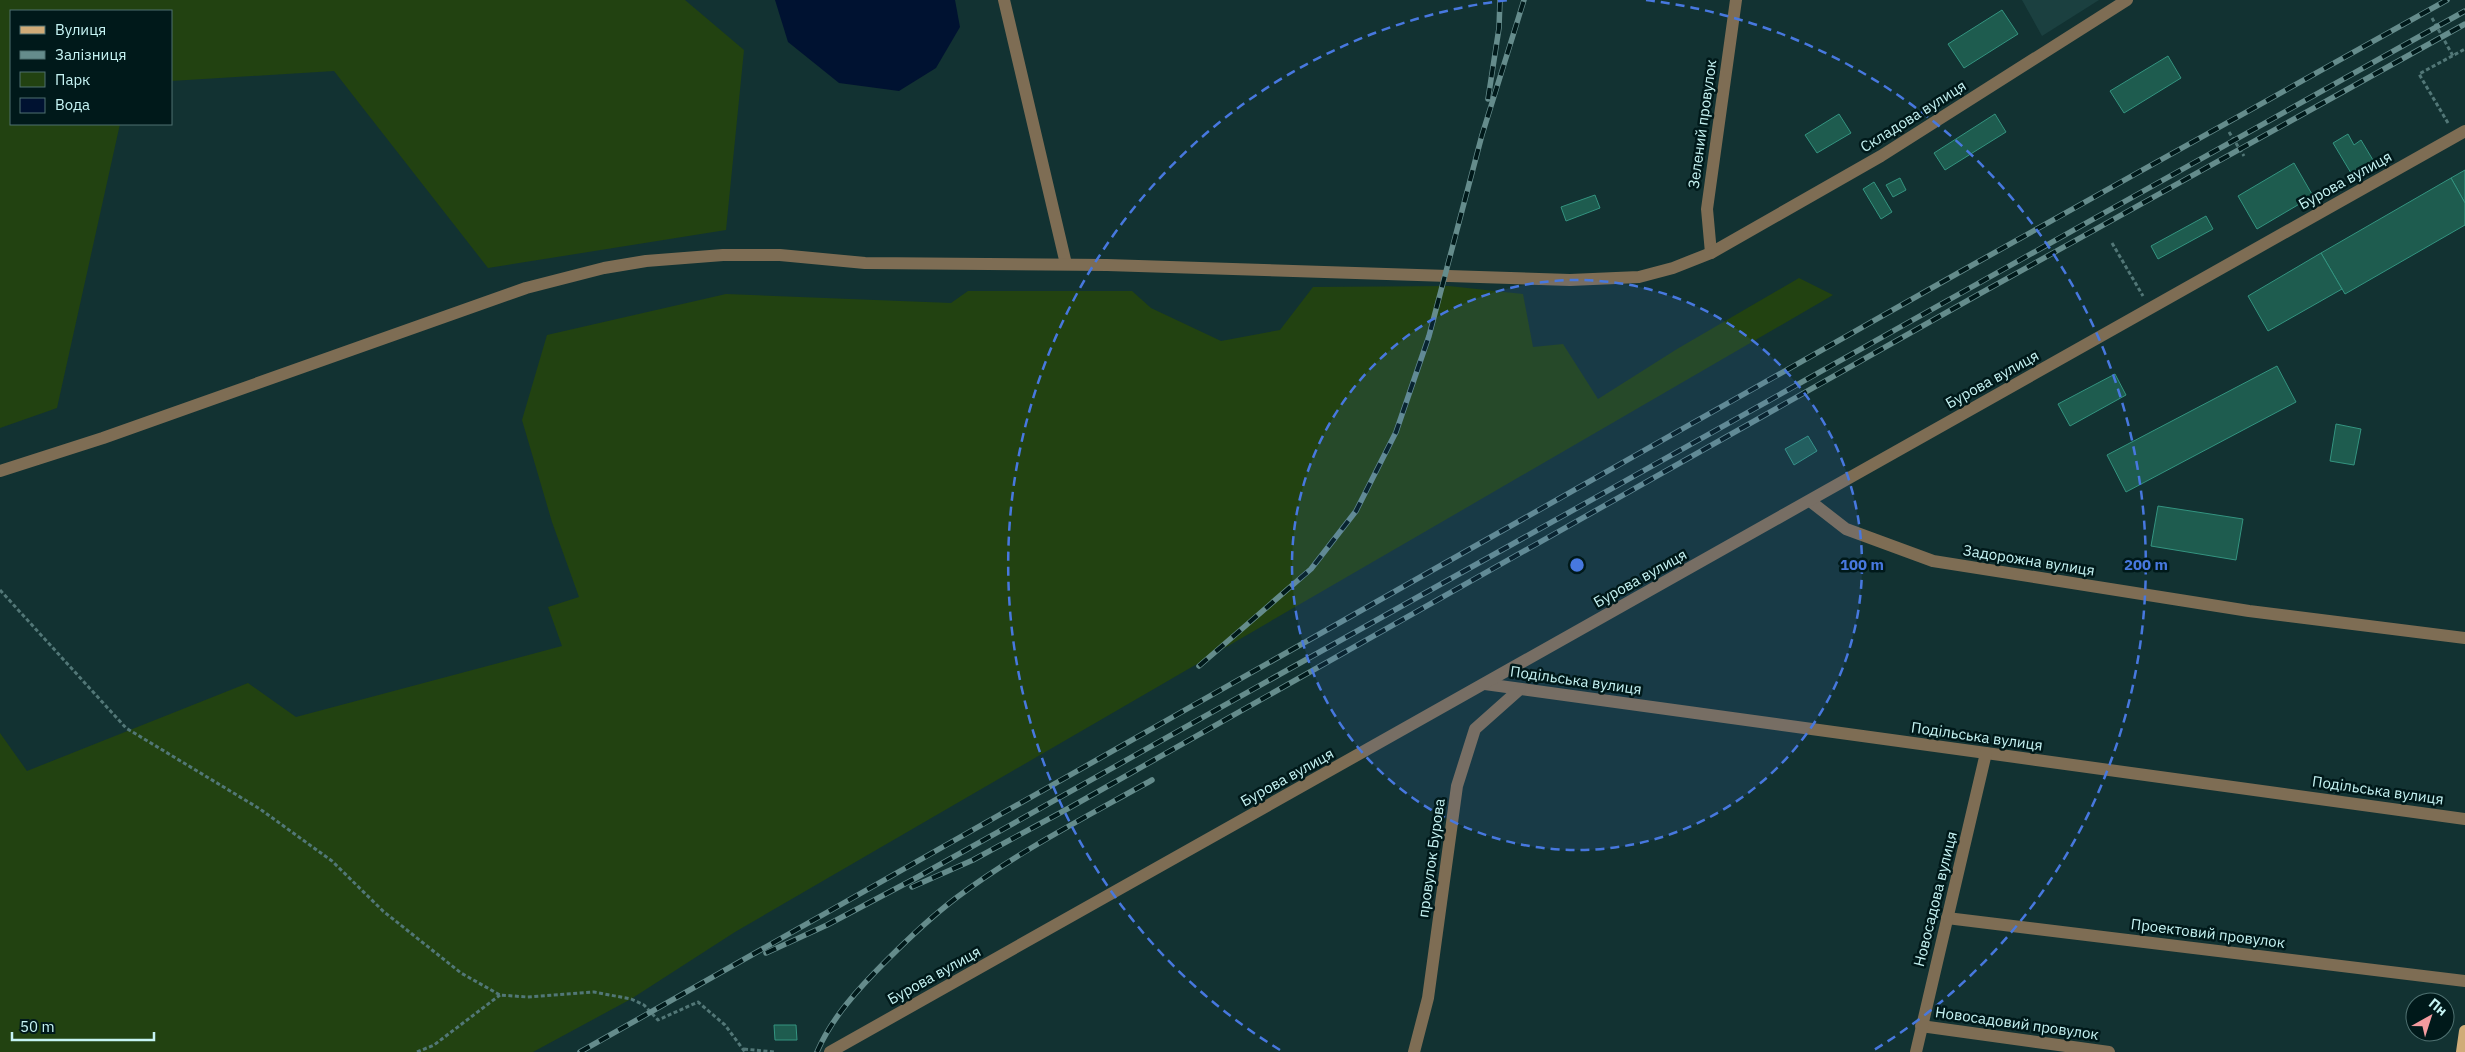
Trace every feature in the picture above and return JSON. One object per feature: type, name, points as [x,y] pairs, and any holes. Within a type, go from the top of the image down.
[{"type":"main road","points":[[2462,1052],[2465,1031]]},
{"type":"street","points":[[1004,0],[1066,264]]},
{"type":"street","name":"Зелений провулок","points":[[1712,253],[1707,209],[1736,0]]},
{"type":"street","name":"Складова вулиця","points":[[0,471],[103,438],[526,288],[604,268],[646,261],[723,255],[780,254],[865,263],[1066,264],[1570,280],[1639,277],[1673,268],[1712,253],[1745,236],[1881,156],[2127,0]]},
{"type":"street","name":"Бурова вулиця","points":[[830,1052],[2460,134]]},
{"type":"street","name":"Задорожна вулиця","points":[[1810,501],[1846,529],[1933,561],[2248,611],[2465,638]]},
{"type":"street","name":"Подільська вулиця","points":[[1485,684],[2465,818]]},
{"type":"street","name":"провулок Бурова","points":[[1414,1052],[1428,998],[1457,786],[1475,729],[1520,688]]},
{"type":"street","name":"Новосадова вулиця","points":[[1916,1052],[1986,753]]},
{"type":"street","name":"Проектовий провулок","points":[[1946,918],[2465,981]]},
{"type":"street","name":"Новосадовий провулок","points":[[1921,1026],[2109,1052]]},
{"type":"path","points":[[2432,18],[2453,56]]},
{"type":"path","points":[[2460,134],[2419,74],[2465,49]]},
{"type":"path","points":[[2229,132],[2244,156]]},
{"type":"path","points":[[2112,243],[2150,309]]},
{"type":"path","points":[[0,590],[126,728],[260,809],[332,861],[384,911],[461,973],[500,995],[527,997],[594,992],[631,999],[644,1005],[658,1020],[698,1002],[725,1025],[744,1051],[775,1052]]},
{"type":"path","points":[[417,1052],[434,1045],[500,995]]},
{"type":"shaded area","points":[[2022,0],[2099,0],[2042,36]]},
{"type":"green space","points":[[0,0],[685,0],[744,50],[726,230],[488,268],[334,71],[172,81],[172,10],[10,10],[10,125],[120,125],[57,408],[0,428]]},
{"type":"green space","points":[[1799,278],[1833,295],[735,932],[631,999],[533,1052],[0,1052],[0,733],[27,771],[248,683],[296,717],[562,646],[548,607],[579,597],[552,522],[522,420],[547,335],[726,294],[951,303],[968,291],[1132,291],[1151,308],[1221,341],[1280,330],[1313,287],[1449,286],[1523,294],[1533,347],[1563,344],[1598,399],[1677,349]]},
{"type":"water","points":[[775,0],[955,0],[960,27],[936,68],[899,91],[839,83],[788,42]]},
{"type":"building","points":[[2002,10],[2018,34],[1964,68],[1948,44]]},
{"type":"building","points":[[2168,56],[2181,78],[2124,113],[2110,91]]},
{"type":"building","points":[[1839,114],[1851,133],[1817,153],[1805,135]]},
{"type":"building","points":[[1995,114],[2006,132],[1945,170],[1934,153]]},
{"type":"building","points":[[2348,134],[2354,145],[2361,140],[2376,165],[2354,178],[2333,143]]},
{"type":"building","points":[[2294,163],[2313,196],[2257,229],[2238,196]]},
{"type":"building","points":[[2465,170],[2465,203],[2451,178]]},
{"type":"building","points":[[1900,178],[1906,190],[1893,197],[1886,185]]},
{"type":"building","points":[[2451,178],[2465,203],[2465,225],[2345,294],[2321,253]]},
{"type":"building","points":[[1874,182],[1892,212],[1881,219],[1863,189]]},
{"type":"building","points":[[1595,195],[1600,208],[1566,221],[1561,207]]},
{"type":"building","points":[[2206,216],[2213,229],[2158,259],[2151,246]]},
{"type":"building","points":[[2321,253],[2342,289],[2268,331],[2248,296]]},
{"type":"building","points":[[2277,366],[2296,402],[2126,492],[2107,455]]},
{"type":"building","points":[[2115,374],[2126,395],[2070,426],[2058,404]]},
{"type":"building","points":[[2336,424],[2361,429],[2354,465],[2330,461]]},
{"type":"building","points":[[1808,436],[1817,451],[1794,465],[1785,449]]},
{"type":"building","points":[[2158,506],[2243,519],[2236,560],[2151,546]]},
{"type":"building","points":[[774,1025],[796,1025],[797,1040],[775,1040]]},
{"type":"railway","points":[[1488,99],[1499,28],[1500,0]]},
{"type":"railway","points":[[1199,666],[1311,569],[1356,511],[1396,432],[1429,336],[1482,135],[1524,0]]},
{"type":"railway","points":[[580,1052],[1967,268],[2447,0]]},
{"type":"railway","points":[[766,953],[827,925],[914,879],[2465,11]]},
{"type":"railway","points":[[912,887],[973,860],[1069,808],[1981,293],[2465,24]]},
{"type":"railway","points":[[817,1052],[830,1027],[856,992],[929,920],[947,905],[979,881],[1027,850],[1152,780]]}]
